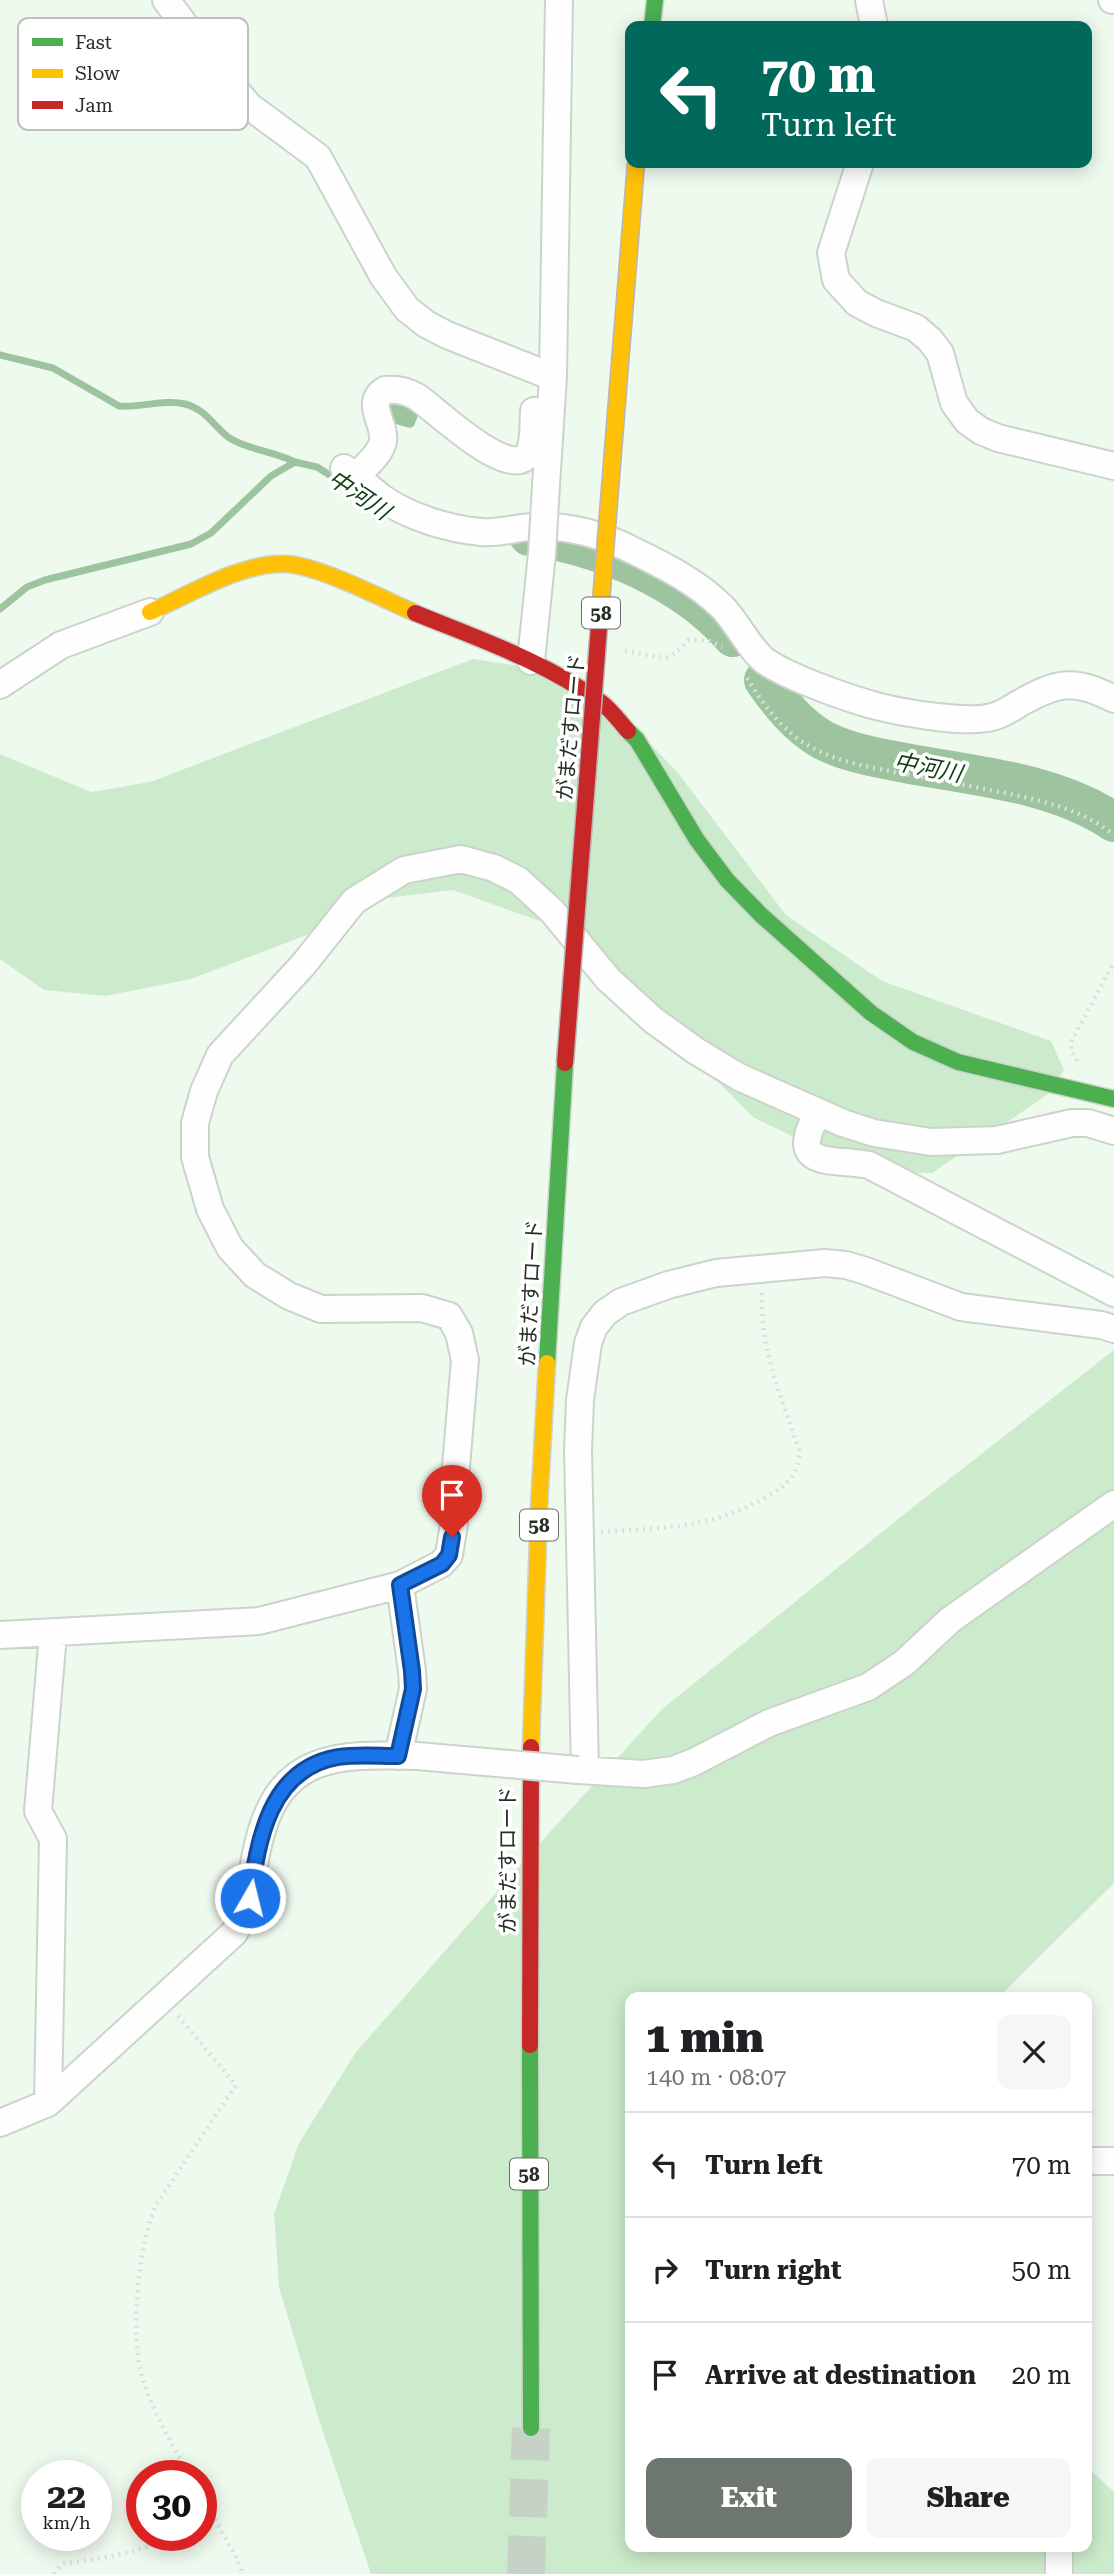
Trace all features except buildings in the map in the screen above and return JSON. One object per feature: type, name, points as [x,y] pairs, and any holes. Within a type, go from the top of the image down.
[{"type":"main road","points":[[644,21],[645,0]]},
{"type":"main road","points":[[653,21],[655,0]]},
{"type":"main road","name":"がまだすロード","points":[[531,2428],[529,1801],[539,1508],[565,1063],[636,168]]},
{"type":"main road","points":[[150,612],[242,573],[269,565],[287,564],[318,572],[531,661],[562,677],[604,705],[637,740],[697,839],[727,880],[761,915],[871,1013],[913,1042],[958,1062],[1114,1099]]},
{"type":"street","points":[[166,0],[179,18]]},
{"type":"street","points":[[531,661],[546,485],[545,374],[559,0]]},
{"type":"street","points":[[869,0],[873,21]]},
{"type":"street","points":[[248,105],[318,158],[383,276],[407,309],[426,324],[447,335],[545,374]]},
{"type":"street","points":[[858,168],[831,253],[836,280],[845,292],[857,303],[916,328],[930,340],[940,353],[954,403],[967,421],[981,431],[998,438],[1114,467]]},
{"type":"street","points":[[545,374],[533,436],[527,455],[523,458],[511,459],[490,452],[417,397],[393,389],[380,393],[376,405],[384,435],[382,446],[351,472],[382,498],[406,512],[440,524],[482,532],[532,527],[584,530],[635,551],[690,582],[720,604],[739,626],[744,654],[876,706],[923,715],[981,719],[995,717],[1034,695],[1069,684],[1082,684],[1114,699]]},
{"type":"street","points":[[0,685],[61,645],[150,612]]},
{"type":"street","points":[[0,1635],[259,1621],[400,1585],[432,1570],[449,1555],[454,1524],[454,1490],[465,1360],[459,1334],[449,1316],[422,1308],[321,1309],[289,1296],[255,1275],[230,1248],[211,1209],[195,1157],[195,1123],[204,1091],[220,1055],[303,965],[354,901],[404,870],[461,859],[494,868],[518,880],[534,892],[601,971],[636,1007],[663,1028],[739,1077],[874,1133],[931,1142],[997,1140],[1072,1123],[1114,1131]]},
{"type":"street","points":[[819,1112],[808,1137],[809,1149],[815,1157],[830,1163],[850,1161],[869,1166],[1114,1293]]},
{"type":"street","points":[[582,1770],[580,1400],[588,1343],[594,1327],[613,1308],[641,1294],[696,1277],[825,1263],[846,1265],[961,1307],[1101,1325],[1114,1329]]},
{"type":"street","points":[[0,2123],[48,2103],[234,1933],[250,1898],[258,1845],[268,1815],[284,1789],[305,1769],[340,1757],[408,1756],[644,1774],[673,1770],[769,1723],[868,1687],[904,1663],[950,1620],[1114,1504]]},
{"type":"street","points":[[400,1585],[413,1689],[408,1756]]},
{"type":"street","points":[[48,2103],[53,1839],[38,1811],[52,1634]]},
{"type":"street","points":[[1092,2161],[1114,2161]]},
{"type":"street","points":[[1059,2552],[1059,2574]]},
{"type":"path","points":[[615,651],[665,659],[676,653],[688,640],[700,639],[744,654],[763,703],[780,723],[819,752],[844,762],[1050,803],[1084,816],[1114,835]]},
{"type":"path","points":[[1079,1063],[1071,1050],[1071,1042],[1114,962]]},
{"type":"path","points":[[579,1533],[675,1528],[718,1520],[785,1486],[795,1473],[799,1450],[767,1357],[761,1318],[763,1268]]},
{"type":"path","points":[[164,1999],[236,2085],[156,2205],[149,2221],[137,2294],[138,2359],[142,2379],[162,2428],[181,2460]]},
{"type":"path","points":[[217,2522],[243,2574]]},
{"type":"path","points":[[54,2574],[62,2564],[136,2551]]},
{"type":"shaded area","points":[[400,400],[419,413],[414,426],[410,428],[392,423],[387,402]]},
{"type":"shaded area","points":[[473,659],[548,670],[609,700],[678,773],[786,915],[882,981],[1051,1041],[1064,1070],[1047,1095],[932,1173],[885,1172],[814,1147],[753,1117],[654,1018],[545,923],[453,890],[387,898],[320,930],[191,979],[106,996],[44,990],[0,959],[0,754],[91,792],[150,782]]},
{"type":"shaded area","points":[[1114,1350],[1114,1883],[1004,1992],[625,1992],[625,2552],[1092,2552],[1092,2472],[1114,2492],[1114,2574],[371,2574],[319,2420],[279,2287],[274,2214],[299,2143],[356,2052],[662,1709]]},
{"type":"waterway","points":[[0,355],[53,368],[119,406],[168,402],[192,406],[235,441],[295,462]]},
{"type":"waterway","name":"中河川","points":[[0,609],[27,587],[45,580],[191,544],[211,533],[271,476],[295,462],[317,467],[352,489]]},
{"type":"waterway","name":"中河川","points":[[529,536],[585,548],[640,569],[691,599],[733,637]]},
{"type":"waterway","name":"中河川","points":[[764,680],[798,721],[833,745],[877,757],[989,777],[1041,790],[1067,798],[1114,822]]},
{"type":"tunnel","points":[[526,2574],[531,2428]]},
{"type":"traffic: fast","points":[[653,21],[655,0]]},
{"type":"traffic: fast","points":[[628,731],[637,740],[697,840],[727,880],[761,915],[871,1013],[913,1042],[958,1062],[1114,1099]]},
{"type":"traffic: fast","points":[[547,1363],[565,1063]]},
{"type":"traffic: fast","points":[[530,2045],[531,2428]]},
{"type":"traffic: slow","points":[[599,627],[636,168]]},
{"type":"traffic: slow","points":[[150,612],[234,574],[251,568],[285,564],[332,576],[415,613]]},
{"type":"traffic: slow","points":[[531,1747],[547,1363]]},
{"type":"traffic: jam","points":[[415,613],[512,652],[558,675],[602,703],[628,731]]},
{"type":"traffic: jam","points":[[565,1063],[599,627]]},
{"type":"traffic: jam","points":[[530,2045],[531,1747]]},
{"type":"route","points":[[250,1898],[258,1845],[268,1815],[284,1789],[305,1769],[322,1761],[340,1757],[398,1756],[413,1689],[400,1585],[442,1564],[449,1555],[452,1537]]}]
